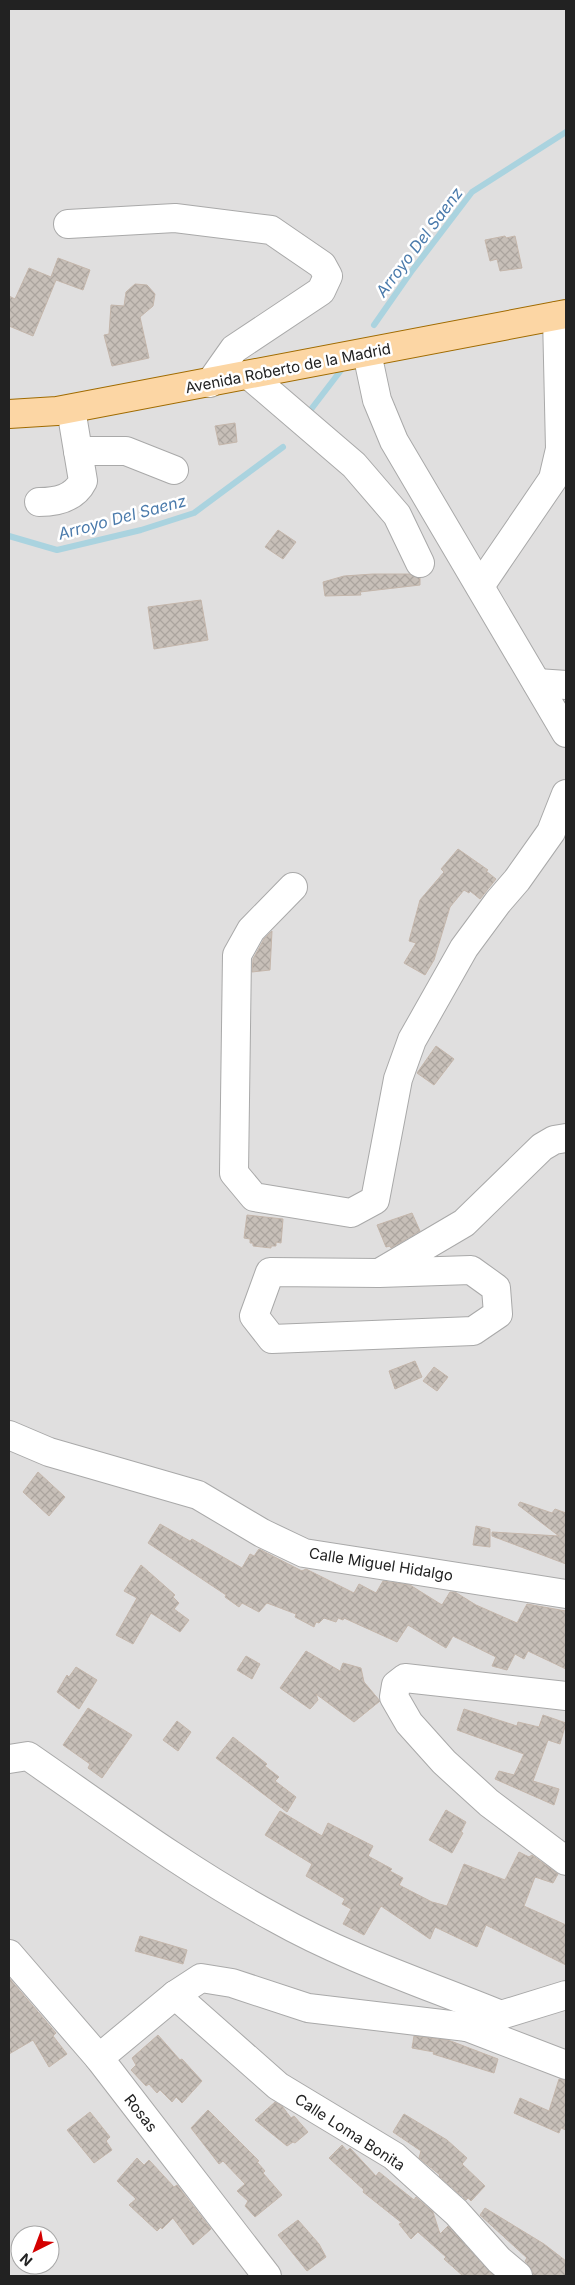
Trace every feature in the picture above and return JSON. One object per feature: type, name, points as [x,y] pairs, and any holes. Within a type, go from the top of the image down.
[{"type":"main road","name":"Avenida Roberto de la Madrid","points":[[9,414],[72,409],[562,315]]},
{"type":"street","points":[[68,224],[175,218],[271,230],[322,264],[328,276],[321,291],[234,349],[210,382]]},
{"type":"street","points":[[480,586],[553,479],[560,449],[562,315]]},
{"type":"street","points":[[367,353],[377,400],[394,441],[566,734]]},
{"type":"street","points":[[249,375],[354,466],[397,515],[420,563]]},
{"type":"street","points":[[39,502],[59,502],[80,488],[83,481],[72,409]]},
{"type":"street","points":[[78,451],[126,451],[174,470]]},
{"type":"street","points":[[537,683],[566,685]]},
{"type":"street","points":[[293,887],[251,930],[237,955],[234,1173],[254,1197],[351,1214],[375,1200],[398,1079],[412,1040],[464,948],[517,880],[551,832],[566,794]]},
{"type":"street","points":[[379,1273],[470,1270],[496,1288],[498,1314],[473,1331],[272,1339],[254,1316],[270,1272],[379,1273],[464,1223],[542,1147],[554,1140],[566,1138]]},
{"type":"street","name":"Calle Miguel Hidalgo","points":[[9,1435],[49,1452],[198,1495],[262,1533],[304,1553],[566,1594]]},
{"type":"street","points":[[566,1696],[405,1678],[396,1685],[394,1697],[409,1723],[444,1762],[490,1803],[566,1861]]},
{"type":"street","points":[[9,1759],[28,1756],[188,1868],[276,1919],[339,1950],[501,2014]]},
{"type":"street","name":"Rosas","points":[[9,1954],[99,2058],[267,2276]]},
{"type":"street","points":[[99,2058],[175,1995],[201,1978],[232,1983],[308,2008],[467,2028],[566,2065]]},
{"type":"street","name":"Calle Loma Bonita","points":[[175,1995],[278,2086],[394,2156],[456,2212],[499,2260],[518,2276]]},
{"type":"street","points":[[467,2028],[501,2014],[566,1995]]},
{"type":"shaded area","points":[[9,9],[566,9],[566,2276],[9,2276]]},
{"type":"building","points":[[505,236],[506,238],[515,236],[522,268],[500,271],[497,259],[490,261],[485,240]]},
{"type":"building","points":[[58,258],[90,270],[83,290],[56,280],[33,336],[9,326],[9,296],[15,299],[29,268],[51,277]]},
{"type":"building","points":[[135,284],[147,285],[155,294],[153,306],[140,317],[149,358],[112,366],[104,335],[109,334],[111,305],[124,306],[126,292]]},
{"type":"building","points":[[235,423],[237,442],[219,445],[215,426]]},
{"type":"building","points":[[278,530],[296,542],[283,559],[265,547]]},
{"type":"building","points":[[409,574],[420,578],[420,585],[360,592],[361,595],[325,596],[323,582],[344,576]]},
{"type":"building","points":[[201,600],[208,640],[154,649],[148,607]]},
{"type":"building","points":[[458,849],[488,870],[486,871],[496,879],[480,899],[470,891],[469,893],[464,890],[450,907],[434,960],[425,975],[404,963],[416,943],[409,941],[420,900],[444,872],[441,869]]},
{"type":"building","points":[[272,931],[270,970],[252,972],[253,959],[264,939]]},
{"type":"building","points":[[436,1046],[454,1059],[434,1085],[417,1073]]},
{"type":"building","points":[[412,1213],[420,1231],[391,1248],[390,1246],[386,1247],[377,1225]]},
{"type":"building","points":[[247,1215],[283,1219],[281,1243],[276,1242],[276,1246],[271,1246],[271,1248],[253,1246],[253,1243],[250,1243],[250,1239],[244,1238]]},
{"type":"building","points":[[415,1361],[422,1377],[395,1389],[389,1371]]},
{"type":"building","points":[[434,1367],[448,1377],[437,1391],[423,1381]]},
{"type":"building","points":[[38,1472],[65,1497],[49,1516],[23,1492]]},
{"type":"building","points":[[520,1502],[552,1513],[555,1509],[566,1513],[566,1564],[492,1536],[492,1532],[559,1536],[518,1505]]},
{"type":"building","points":[[160,1524],[190,1541],[192,1539],[242,1568],[250,1554],[254,1556],[259,1549],[302,1571],[306,1569],[354,1593],[359,1584],[376,1593],[383,1581],[410,1585],[442,1605],[450,1592],[455,1592],[476,1605],[517,1623],[527,1604],[566,1611],[566,1669],[528,1651],[524,1659],[515,1654],[507,1670],[492,1666],[496,1657],[453,1636],[446,1648],[408,1625],[397,1642],[344,1618],[343,1620],[338,1618],[336,1622],[324,1618],[319,1623],[316,1622],[314,1627],[295,1617],[296,1614],[267,1603],[259,1612],[242,1603],[239,1607],[225,1597],[226,1595],[148,1543]]},
{"type":"building","points":[[476,1526],[490,1529],[490,1547],[473,1545]]},
{"type":"building","points":[[141,1565],[175,1595],[173,1597],[179,1603],[174,1609],[189,1620],[180,1632],[151,1613],[133,1644],[116,1635],[137,1598],[124,1591]]},
{"type":"building","points":[[306,1651],[340,1671],[343,1663],[361,1668],[364,1682],[380,1701],[354,1722],[316,1694],[318,1700],[310,1709],[280,1688]]},
{"type":"building","points":[[246,1656],[260,1664],[252,1679],[237,1670]]},
{"type":"building","points":[[76,1667],[97,1680],[79,1709],[57,1692],[67,1675],[69,1677]]},
{"type":"building","points":[[88,1708],[132,1735],[102,1778],[88,1768],[90,1764],[63,1745]]},
{"type":"building","points":[[464,1709],[517,1726],[518,1722],[539,1727],[543,1715],[566,1723],[560,1744],[548,1740],[533,1781],[559,1789],[554,1805],[495,1779],[499,1771],[514,1775],[524,1754],[457,1730]]},
{"type":"building","points":[[177,1721],[191,1732],[178,1751],[163,1740]]},
{"type":"building","points":[[233,1737],[267,1764],[265,1766],[279,1777],[275,1781],[296,1797],[287,1812],[216,1758]]},
{"type":"building","points":[[446,1810],[466,1822],[461,1832],[463,1833],[452,1853],[429,1840]]},
{"type":"building","points":[[280,1811],[322,1836],[328,1823],[373,1846],[368,1856],[392,1869],[390,1871],[403,1878],[399,1885],[432,1902],[447,1906],[464,1864],[505,1880],[519,1852],[529,1857],[532,1855],[558,1874],[553,1883],[535,1877],[524,1906],[566,1925],[566,1965],[486,1925],[477,1947],[435,1927],[430,1939],[381,1906],[364,1935],[343,1924],[351,1909],[342,1904],[345,1899],[306,1876],[312,1864],[265,1835]]},
{"type":"building","points":[[140,1936],[187,1950],[183,1964],[135,1951]]},
{"type":"building","points":[[9,1978],[56,2033],[53,2036],[67,2054],[49,2067],[33,2040],[9,2054]]},
{"type":"building","points":[[158,2035],[202,2081],[182,2103],[176,2097],[172,2102],[160,2090],[157,2093],[149,2084],[146,2086],[131,2070],[136,2065],[132,2058]]},
{"type":"building","points":[[414,2036],[448,2040],[498,2059],[494,2073],[433,2054],[434,2052],[412,2048]]},
{"type":"building","points":[[559,2079],[566,2080],[566,2130],[561,2128],[559,2133],[514,2113],[520,2098],[549,2111]]},
{"type":"building","points":[[275,2102],[282,2106],[291,2118],[294,2116],[308,2132],[295,2143],[293,2142],[287,2146],[255,2120]]},
{"type":"building","points":[[208,2110],[259,2161],[257,2162],[265,2171],[263,2173],[282,2195],[255,2217],[245,2206],[248,2201],[237,2191],[245,2184],[223,2161],[219,2164],[191,2128]]},
{"type":"building","points":[[90,2112],[110,2137],[106,2141],[112,2150],[94,2163],[67,2130]]},
{"type":"building","points":[[404,2114],[447,2140],[467,2158],[462,2164],[485,2186],[471,2201],[468,2198],[466,2200],[419,2158],[421,2151],[393,2132]]},
{"type":"building","points":[[342,2145],[347,2151],[350,2148],[376,2176],[379,2172],[414,2200],[416,2197],[433,2212],[440,2234],[448,2226],[494,2276],[463,2276],[444,2259],[446,2257],[418,2232],[411,2239],[399,2224],[402,2223],[363,2192],[364,2190],[329,2158]]},
{"type":"building","points":[[137,2158],[144,2165],[149,2160],[174,2187],[177,2185],[211,2229],[193,2245],[173,2218],[162,2229],[161,2227],[157,2231],[129,2205],[136,2199],[117,2181]]},
{"type":"building","points":[[485,2208],[544,2244],[566,2261],[566,2276],[533,2276],[532,2270],[525,2261],[527,2258],[480,2215]]},
{"type":"building","points":[[298,2220],[319,2244],[326,2257],[307,2271],[278,2235]]},
{"type":"waterway","name":"Arroyo Del Saenz","points":[[374,325],[411,272],[472,192],[566,132]]},
{"type":"waterway","name":"Arroyo Del Saenz","points":[[309,412],[345,365]]},
{"type":"waterway","name":"Arroyo Del Saenz","points":[[9,536],[57,550],[141,530],[194,513],[283,447]]}]
